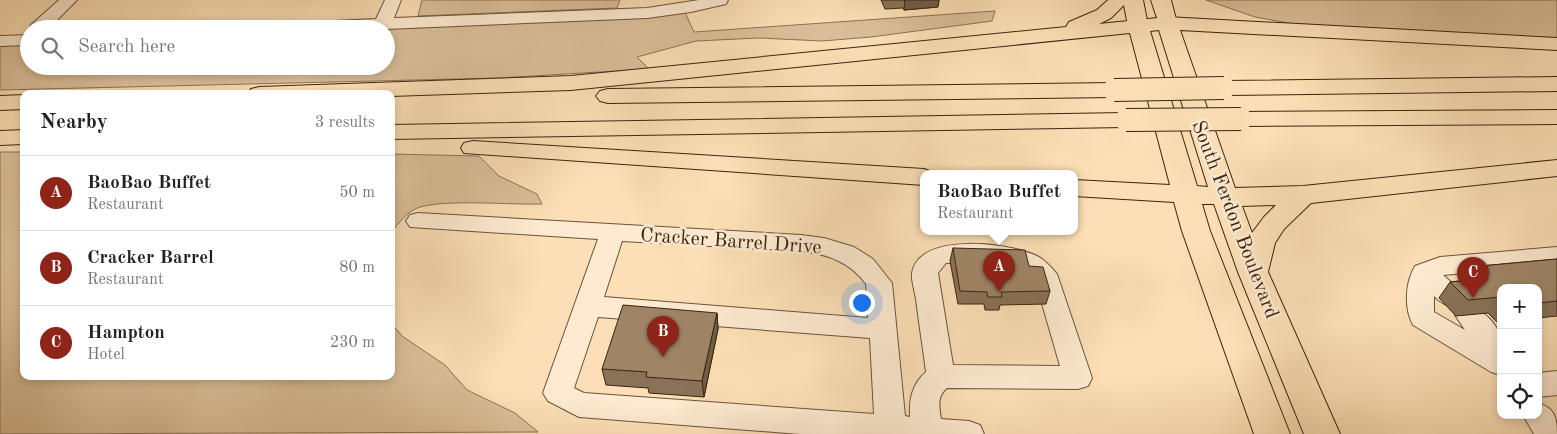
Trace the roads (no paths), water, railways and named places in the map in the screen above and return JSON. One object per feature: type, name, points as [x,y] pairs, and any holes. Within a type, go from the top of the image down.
[{"type":"main road","points":[[1058,32],[1104,14],[1118,0]]},
{"type":"main road","name":"South Ferdon Boulevard","points":[[1133,0],[1138,26],[1184,194],[1272,434]]},
{"type":"main road","points":[[372,90],[571,83],[1058,32],[1138,26],[1163,8],[1244,26],[1557,44]]},
{"type":"main road","name":"South Ferdon Boulevard","points":[[1163,8],[1224,196],[1253,272],[1322,434]]},
{"type":"main road","points":[[395,99],[1557,84]]},
{"type":"main road","points":[[0,103],[20,103]]},
{"type":"main road","points":[[395,132],[1126,120],[1557,117]]},
{"type":"main road","points":[[0,138],[20,137]]},
{"type":"main road","points":[[395,144],[548,151],[920,177]]},
{"type":"main road","points":[[1078,188],[1256,198],[1303,195],[1557,168]]},
{"type":"main road","points":[[1104,191],[1164,208],[1196,231]]},
{"type":"main road","points":[[1253,272],[1262,242],[1274,223],[1303,195]]},
{"type":"street","points":[[47,20],[69,0]]},
{"type":"street","points":[[385,20],[393,0]]},
{"type":"street","points":[[395,24],[647,13],[691,7],[720,0]]},
{"type":"street","points":[[0,41],[20,38]]},
{"type":"street","name":"Cracker Barrel Drive","points":[[418,221],[801,243],[833,248],[860,261],[880,283],[891,432]]},
{"type":"street","points":[[613,232],[558,393],[579,405],[891,432],[968,434]]},
{"type":"street","points":[[941,376],[925,273],[929,263],[936,256],[943,254],[1012,256],[1040,268],[1048,280],[1078,378],[941,376],[928,387],[924,403],[946,433]]},
{"type":"street","points":[[1424,272],[1440,266],[1557,256]]},
{"type":"street","points":[[1424,272],[1460,306],[1486,336],[1497,356]]},
{"type":"street","points":[[1424,272],[1419,307],[1423,318],[1497,361]]},
{"type":"street","points":[[588,306],[883,329]]},
{"type":"street","points":[[1542,385],[1557,383]]},
{"type":"street","points":[[1541,419],[1551,434]]},
{"type":"place","name":"BaoBao Buffet","points":[[999,292]]},
{"type":"place","name":"Hampton","points":[[1473,298]]},
{"type":"place","name":"Cracker Barrel","points":[[663,357]]}]
